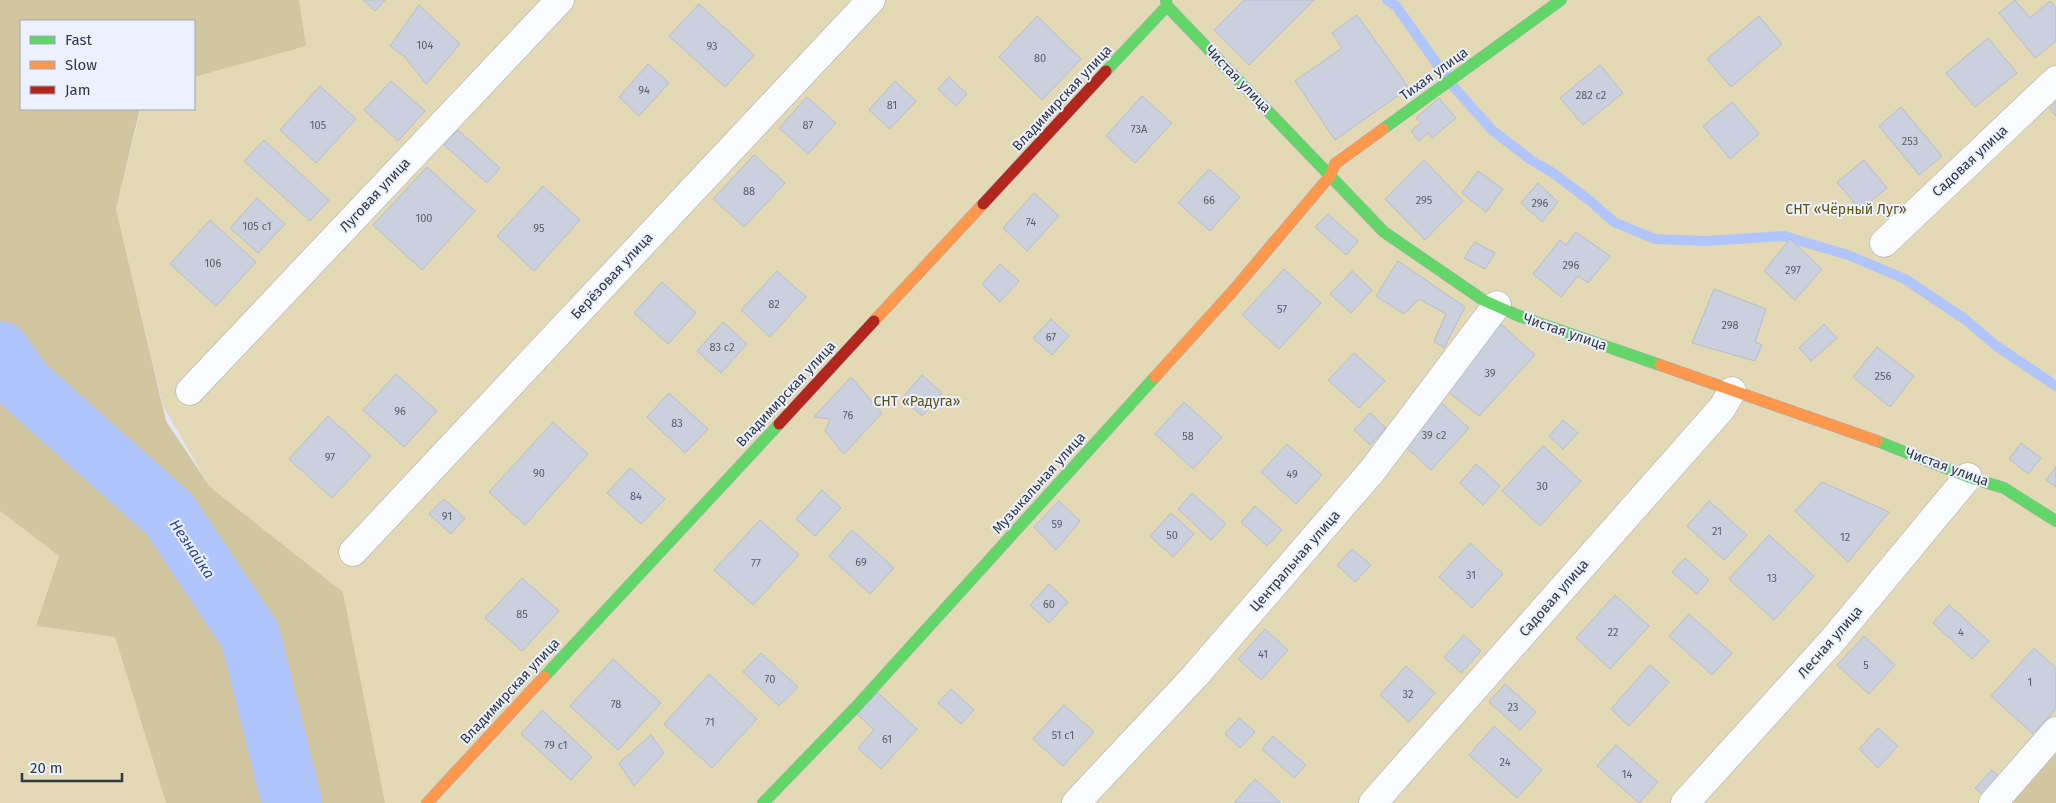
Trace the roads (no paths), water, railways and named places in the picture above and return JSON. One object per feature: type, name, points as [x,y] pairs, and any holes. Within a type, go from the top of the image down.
[{"type":"street","name":"Луговая улица","points":[[190,391],[560,0]]},
{"type":"street","name":"Берёзовая улица","points":[[353,552],[871,0]]},
{"type":"street","name":"Тихая улица","points":[[1330,176],[1335,164],[1562,0]]},
{"type":"street","name":"Чистая улица","points":[[1166,3],[1384,232],[1483,300],[1519,316],[1732,391],[1847,429],[1968,477],[2004,488],[2056,521]]},
{"type":"street","name":"Владимирская улица","points":[[427,803],[1166,3]]},
{"type":"street","name":"Садовая улица","points":[[1884,243],[2056,80]]},
{"type":"street","name":"Музыкальная улица","points":[[763,803],[855,708],[1232,292],[1330,176]]},
{"type":"street","name":"Центральная улица","points":[[1076,803],[1195,676],[1372,471],[1497,305]]},
{"type":"street","name":"Садовая улица","points":[[1373,803],[1722,408],[1732,391]]},
{"type":"street","name":"Лесная улица","points":[[1685,803],[1832,642],[1968,477]]},
{"type":"street","points":[[1993,803],[2056,731]]},
{"type":"waterway","points":[[1387,0],[1396,6],[1452,85],[1492,130],[1531,160],[1553,173],[1589,200],[1614,222],[1655,239],[1706,241],[1784,236],[1848,255],[1905,279],[1966,320],[1995,345],[2056,386]]},
{"type":"waterway","name":"Незнайка","points":[[0,351],[23,384],[169,514],[250,635],[292,803]]},
{"type":"park label","name":"СНТ «Чёрный Луг»","points":[[1846,209]]},
{"type":"park label","name":"СНТ «Радуга»","points":[[917,401]]}]
